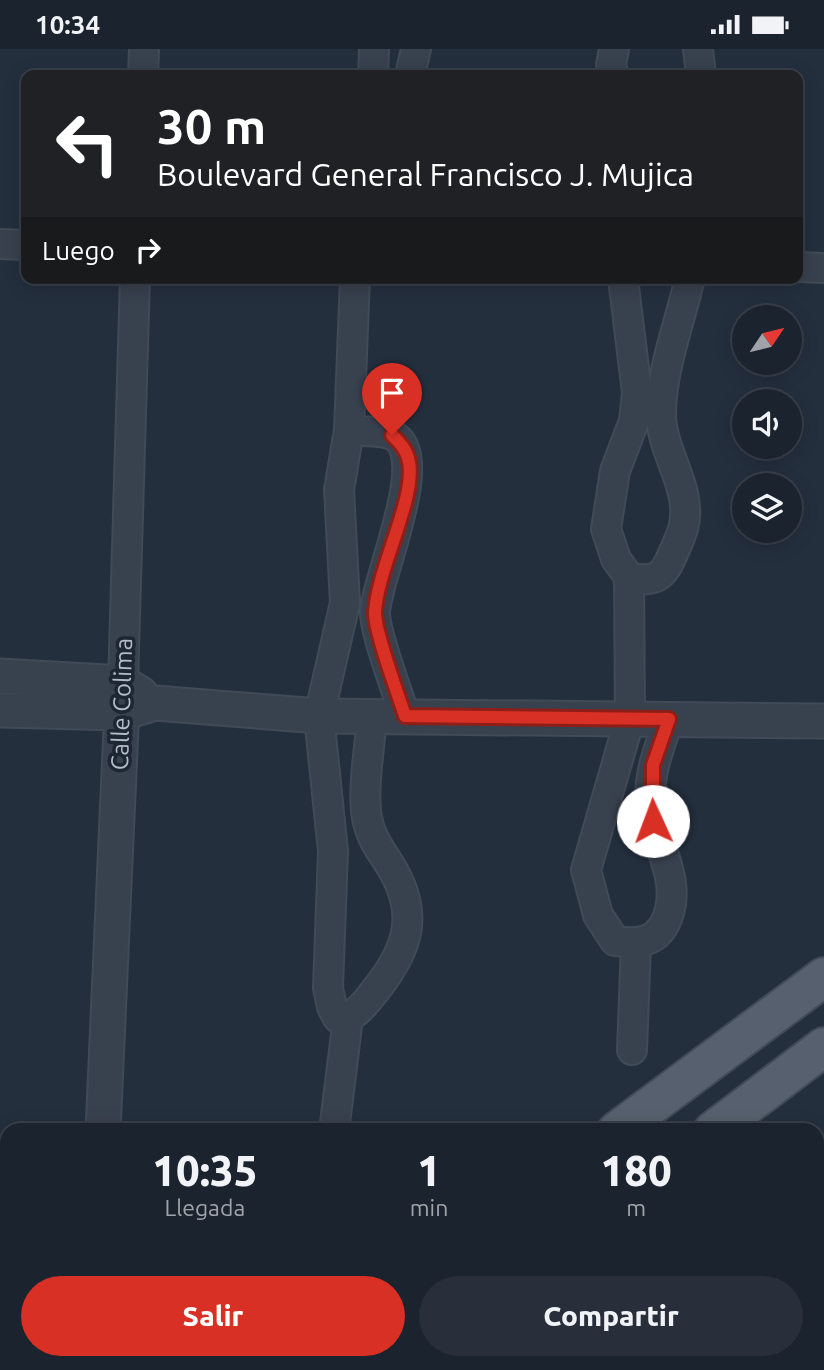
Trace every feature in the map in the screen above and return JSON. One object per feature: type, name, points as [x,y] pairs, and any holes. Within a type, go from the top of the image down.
[{"type":"main road","points":[[628,1123],[824,977]]},
{"type":"main road","points":[[730,1123],[824,1047]]},
{"type":"street","points":[[142,70],[144,49]]},
{"type":"street","points":[[373,70],[374,49]]},
{"type":"street","points":[[411,70],[416,49]]},
{"type":"street","points":[[612,70],[614,49]]},
{"type":"street","points":[[698,49],[700,70]]},
{"type":"street","points":[[0,244],[21,245]]},
{"type":"street","points":[[803,267],[824,268]]},
{"type":"street","name":"Calle Colima","points":[[103,1123],[122,698],[135,284]]},
{"type":"street","points":[[355,284],[349,430],[339,490],[345,603],[319,716],[332,851],[328,988],[332,1007],[338,1018],[348,1018],[358,1012],[398,961],[408,928],[406,896],[372,841],[366,814],[372,716]]},
{"type":"street","points":[[624,284],[637,393],[634,421],[615,471],[606,529],[616,559],[629,577],[629,718],[586,870],[598,915],[615,941],[636,944],[660,933],[673,908],[669,868],[653,821],[650,797],[653,765],[669,719]]},
{"type":"street","points":[[629,577],[648,581],[659,577],[669,563],[684,526],[683,493],[661,418],[662,396],[689,284]]},
{"type":"street","points":[[349,430],[392,435],[402,445],[409,462],[408,484],[377,594],[375,617],[405,716]]},
{"type":"street","points":[[0,676],[155,703],[319,716],[824,721]]},
{"type":"street","points":[[0,710],[122,698]]},
{"type":"street","points":[[632,1050],[636,944]]},
{"type":"street","points":[[335,1123],[348,1018]]},
{"type":"route","points":[[392,435],[402,445],[409,462],[408,484],[377,594],[375,617],[405,716],[669,719],[653,765],[650,797],[653,821]]}]
